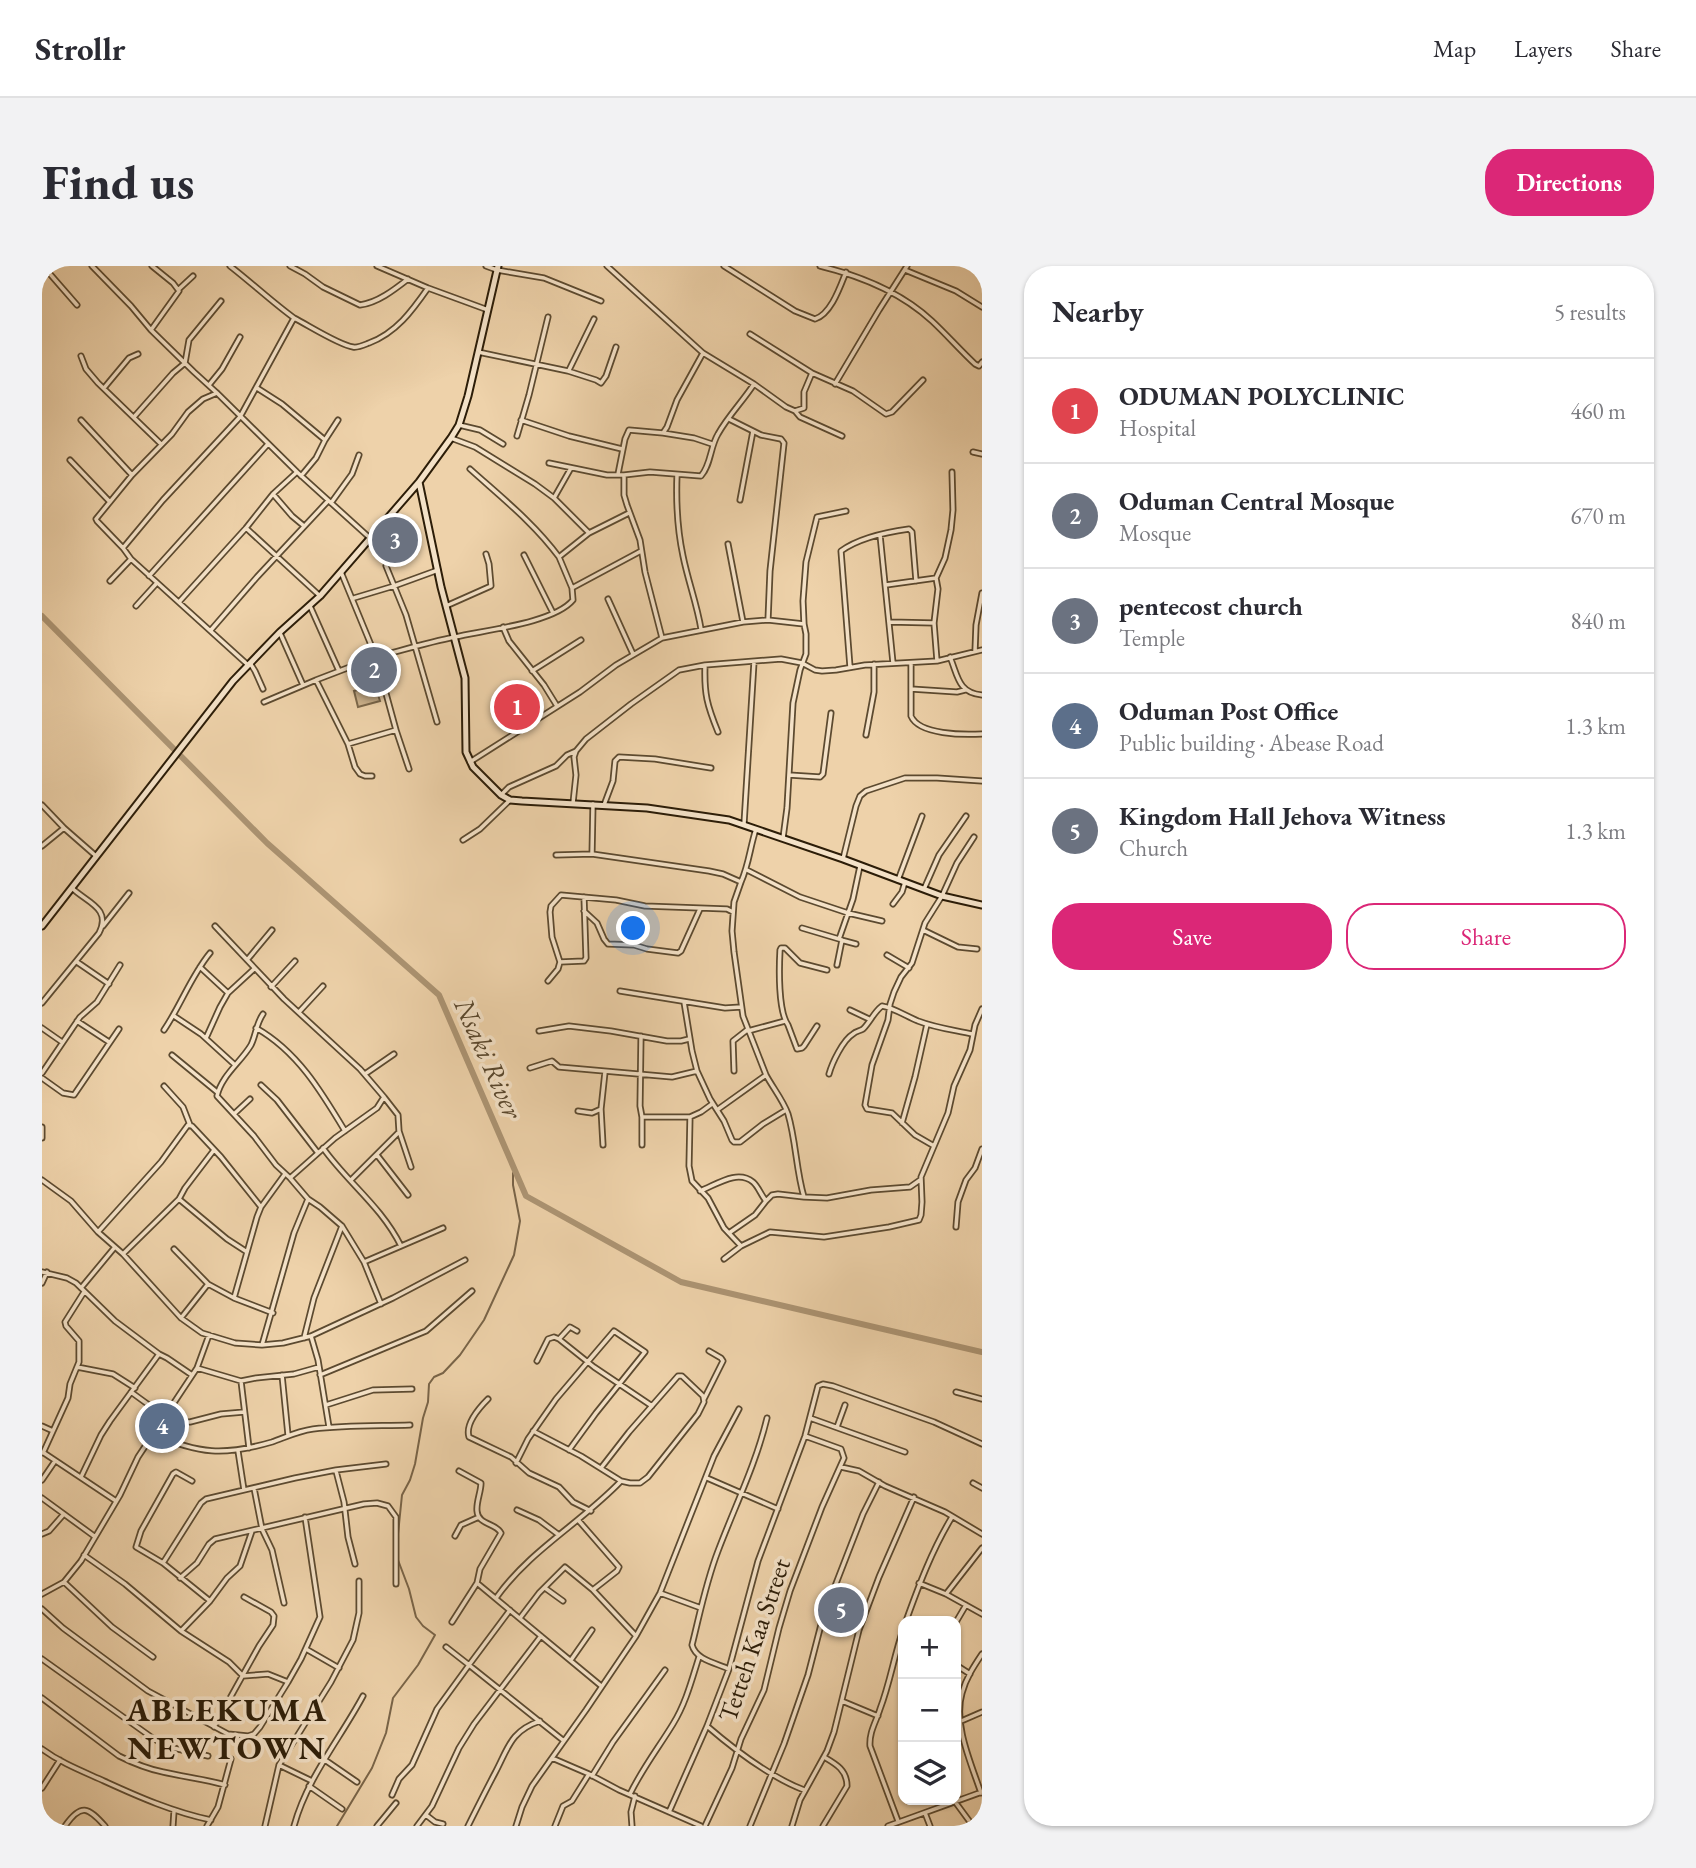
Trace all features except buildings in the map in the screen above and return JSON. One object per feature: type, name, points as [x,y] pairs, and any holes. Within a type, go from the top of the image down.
[{"type":"street","points":[[43,266],[77,304]]},
{"type":"street","points":[[92,266],[151,330],[370,539]]},
{"type":"street","points":[[152,266],[179,289]]},
{"type":"street","points":[[230,266],[294,318],[354,347],[376,340],[395,328],[428,288]]},
{"type":"street","points":[[290,266],[323,287],[360,305],[385,295],[408,279]]},
{"type":"street","points":[[377,266],[488,310]]},
{"type":"street","points":[[486,266],[544,278],[601,301]]},
{"type":"street","points":[[607,266],[703,353],[800,416],[842,436]]},
{"type":"street","points":[[724,266],[795,311],[815,320],[821,317],[831,302],[846,272]]},
{"type":"street","points":[[820,266],[846,272],[891,291],[931,319],[975,364],[979,366],[982,362]]},
{"type":"street","points":[[42,926],[233,681],[280,632],[320,596],[419,482],[451,438],[468,396],[497,268]]},
{"type":"street","points":[[835,384],[906,268],[956,291],[982,307]]},
{"type":"street","points":[[151,330],[179,289],[192,276]]},
{"type":"street","points":[[134,417],[185,363],[189,340],[221,301]]},
{"type":"street","points":[[517,436],[548,317]]},
{"type":"street","points":[[122,548],[240,417],[294,318]]},
{"type":"street","points":[[568,370],[594,319]]},
{"type":"street","points":[[750,334],[812,373],[853,391],[889,414],[923,380]]},
{"type":"street","points":[[209,386],[240,337]]},
{"type":"street","points":[[478,352],[568,370],[601,383],[616,347]]},
{"type":"street","points":[[663,433],[677,400],[703,353]]},
{"type":"street","points":[[104,388],[129,358],[138,354]]},
{"type":"street","points":[[81,356],[86,369],[162,444]]},
{"type":"street","points":[[794,411],[804,408],[804,392],[812,373]]},
{"type":"street","points":[[550,463],[607,475],[650,472],[701,476],[705,473],[713,444],[754,384]]},
{"type":"street","points":[[257,388],[282,404],[325,440]]},
{"type":"street","points":[[217,393],[198,402],[188,412],[172,434],[97,516],[97,521],[156,584],[179,601],[249,664],[263,689]]},
{"type":"street","points":[[729,419],[784,443],[770,571],[768,620]]},
{"type":"street","points":[[81,420],[132,475]]},
{"type":"street","points":[[179,601],[246,528],[273,494],[316,458],[338,420]]},
{"type":"street","points":[[522,420],[569,436],[622,449]]},
{"type":"street","points":[[458,425],[480,430],[503,444]]},
{"type":"street","points":[[618,474],[622,449],[629,430],[694,438],[713,444]]},
{"type":"street","points":[[740,500],[753,431]]},
{"type":"street","points":[[451,438],[498,460],[554,498],[589,533]]},
{"type":"street","points":[[149,576],[268,444]]},
{"type":"street","points":[[973,452],[982,454]]},
{"type":"street","points":[[211,630],[276,556],[329,502],[352,474],[359,455]]},
{"type":"street","points":[[70,460],[110,502]]},
{"type":"street","points":[[554,498],[571,468]]},
{"type":"street","points":[[264,702],[376,657],[537,620],[569,605],[573,600],[572,588],[559,557],[524,517],[470,469]]},
{"type":"street","points":[[937,661],[934,624],[938,589],[936,578],[945,558],[951,530],[951,472]]},
{"type":"street","points":[[624,475],[624,495],[640,540],[654,612],[662,638]]},
{"type":"street","points":[[677,475],[675,499],[682,553],[701,629]]},
{"type":"street","points":[[419,482],[465,678],[466,752],[470,762],[501,795],[510,800],[647,808],[729,820],[923,890],[982,905]]},
{"type":"street","points":[[273,494],[304,526]]},
{"type":"street","points":[[783,838],[793,703],[807,645],[804,624],[806,562],[816,519],[846,511]]},
{"type":"street","points":[[559,557],[589,533],[629,513]]},
{"type":"street","points":[[246,528],[320,596]]},
{"type":"street","points":[[850,667],[841,551],[880,535],[909,529],[912,532],[916,581]]},
{"type":"street","points":[[880,535],[893,663]]},
{"type":"street","points":[[728,544],[743,622]]},
{"type":"street","points":[[572,588],[641,551]]},
{"type":"street","points":[[446,606],[491,586],[486,554]]},
{"type":"street","points":[[524,555],[553,613]]},
{"type":"street","points":[[110,581],[131,559]]},
{"type":"street","points":[[386,566],[406,615],[437,722]]},
{"type":"street","points":[[353,599],[438,570]]},
{"type":"street","points":[[341,572],[376,657],[409,769]]},
{"type":"street","points":[[886,585],[936,578]]},
{"type":"street","points":[[136,606],[156,584]]},
{"type":"street","points":[[975,651],[982,593]]},
{"type":"street","points":[[608,599],[633,654]]},
{"type":"street","points":[[310,606],[339,671]]},
{"type":"street","points":[[470,762],[580,692],[633,654],[662,638],[743,622],[768,620],[804,624]]},
{"type":"street","points":[[890,622],[934,624]]},
{"type":"street","points":[[503,627],[509,641],[557,706]]},
{"type":"street","points":[[280,632],[303,685]]},
{"type":"street","points":[[532,671],[581,640]]},
{"type":"street","points":[[573,803],[576,751],[586,739],[679,670],[705,665],[781,659],[822,671],[874,664],[937,661],[982,650]]},
{"type":"street","points":[[950,657],[965,690],[982,695]]},
{"type":"street","points":[[744,824],[754,661]]},
{"type":"street","points":[[866,736],[874,692],[874,664]]},
{"type":"street","points":[[911,664],[913,722],[937,731],[982,734]]},
{"type":"street","points":[[705,665],[704,688],[718,732]]},
{"type":"street","points":[[316,680],[348,744],[356,770],[365,776],[372,776]]},
{"type":"street","points":[[911,689],[957,692],[965,690]]},
{"type":"street","points":[[789,775],[823,775],[831,713]]},
{"type":"street","points":[[348,744],[396,730]]},
{"type":"street","points":[[501,795],[509,787],[553,767],[576,751]]},
{"type":"street","points":[[604,805],[615,760],[619,757],[655,759],[711,768]]},
{"type":"street","points":[[843,859],[856,806],[860,796],[866,791],[905,778],[982,781]]},
{"type":"street","points":[[463,840],[480,829],[510,800]]},
{"type":"street","points":[[592,854],[593,804]]},
{"type":"street","points":[[42,805],[96,856]]},
{"type":"street","points":[[898,880],[922,816]]},
{"type":"street","points":[[923,890],[939,855],[966,816]]},
{"type":"street","points":[[42,846],[64,828]]},
{"type":"street","points":[[756,829],[750,846],[747,870],[734,896],[732,935],[741,1007],[747,1030],[766,1075],[786,1110],[804,1197]]},
{"type":"street","points":[[934,1146],[920,1139],[892,1113],[869,1110],[865,1105],[872,1065],[888,1020],[894,992],[912,963],[926,921],[974,837]]},
{"type":"street","points":[[556,855],[592,854],[709,871],[741,882]]},
{"type":"street","points":[[837,965],[860,866]]},
{"type":"street","points":[[747,870],[800,897],[882,921]]},
{"type":"street","points":[[893,904],[905,883]]},
{"type":"street","points":[[72,888],[99,909],[102,914],[102,928]]},
{"type":"street","points":[[42,1003],[129,893]]},
{"type":"street","points":[[548,981],[560,962],[551,931],[550,908],[561,895],[616,900],[645,906],[727,909],[733,912]]},
{"type":"street","points":[[560,962],[585,960],[584,897]]},
{"type":"street","points":[[584,911],[596,921],[608,944],[678,953],[700,909]]},
{"type":"street","points":[[215,926],[271,986],[365,1074],[384,1097],[398,1115],[399,1131],[411,1167]]},
{"type":"street","points":[[802,928],[856,944]]},
{"type":"street","points":[[247,960],[272,930]]},
{"type":"street","points":[[923,930],[958,947],[977,949]]},
{"type":"street","points":[[817,1026],[804,1046],[799,1049],[795,1047],[781,1005],[780,949],[785,948],[800,963],[827,970]]},
{"type":"street","points":[[164,1030],[210,953]]},
{"type":"street","points":[[887,955],[909,968]]},
{"type":"street","points":[[77,961],[110,984]]},
{"type":"street","points":[[271,986],[295,961]]},
{"type":"street","points":[[42,1073],[77,1021],[97,1002],[110,984],[120,965]]},
{"type":"street","points":[[200,967],[228,993]]},
{"type":"street","points":[[206,1038],[228,993],[254,969]]},
{"type":"street","points":[[299,1012],[323,986]]},
{"type":"street","points":[[620,991],[725,1008],[741,1007]]},
{"type":"street","points":[[684,1002],[697,1071],[729,1137],[737,1143],[786,1110]]},
{"type":"street","points":[[829,1074],[833,1060],[850,1036],[862,1030],[882,1006],[927,1024],[972,1034]]},
{"type":"street","points":[[724,1259],[770,1232],[824,1237],[920,1219],[920,1180],[950,1108],[954,1086],[971,1049],[972,1034],[982,1009]]},
{"type":"street","points":[[849,1010],[869,1019]]},
{"type":"street","points":[[217,1092],[252,1043],[263,1014]]},
{"type":"street","points":[[174,1016],[206,1038],[235,1065]]},
{"type":"street","points":[[77,1021],[109,1042]]},
{"type":"street","points":[[734,1072],[733,1041],[747,1030],[785,1021]]},
{"type":"street","points":[[902,1123],[927,1024]]},
{"type":"street","points":[[539,1031],[569,1026],[675,1041],[690,1039]]},
{"type":"street","points":[[42,1028],[62,1042]]},
{"type":"street","points":[[256,1028],[277,1042],[305,1068],[345,1131]]},
{"type":"street","points":[[42,1078],[63,1093],[74,1095],[119,1029]]},
{"type":"street","points":[[641,1036],[642,1145]]},
{"type":"street","points":[[365,1074],[394,1054]]},
{"type":"street","points":[[172,1055],[217,1092],[219,1100],[308,1199],[342,1226],[364,1262],[381,1304]]},
{"type":"street","points":[[530,1068],[552,1061],[559,1067],[641,1075],[672,1077],[697,1071]]},
{"type":"street","points":[[603,1145],[601,1109],[604,1072]]},
{"type":"street","points":[[717,1110],[766,1075]]},
{"type":"street","points":[[261,1085],[277,1100],[318,1153]]},
{"type":"street","points":[[164,1086],[183,1107],[190,1125],[228,1164],[261,1207]]},
{"type":"street","points":[[290,1178],[323,1148],[376,1108],[384,1097]]},
{"type":"street","points":[[234,1114],[250,1099]]},
{"type":"street","points":[[642,1117],[690,1116],[713,1103]]},
{"type":"street","points":[[578,1111],[592,1112],[601,1109]]},
{"type":"street","points":[[690,1116],[689,1173],[692,1181],[711,1202],[716,1215],[741,1247]]},
{"type":"street","points":[[98,1231],[138,1189],[190,1125]]},
{"type":"street","points":[[42,1127],[42,1138]]},
{"type":"street","points":[[351,1180],[399,1131]]},
{"type":"street","points":[[323,1148],[376,1207],[401,1245]]},
{"type":"street","points":[[956,1227],[958,1202],[982,1149]]},
{"type":"street","points":[[123,1254],[180,1199],[185,1188],[214,1150]]},
{"type":"street","points":[[377,1155],[408,1195]]},
{"type":"street","points":[[234,1298],[261,1207],[285,1174]]},
{"type":"street","points":[[700,1191],[733,1177],[741,1177],[755,1183],[765,1200]]},
{"type":"street","points":[[42,1180],[71,1201],[181,1318],[209,1335],[235,1343],[262,1346],[311,1336],[381,1304],[465,1260]]},
{"type":"street","points":[[729,1233],[755,1215],[765,1200],[775,1194],[827,1198],[871,1190],[910,1187],[920,1180]]},
{"type":"street","points":[[180,1199],[227,1239],[247,1252]]},
{"type":"street","points":[[262,1346],[291,1242],[308,1199]]},
{"type":"street","points":[[304,1338],[314,1298],[342,1226]]},
{"type":"street","points":[[364,1262],[443,1228]]},
{"type":"street","points":[[115,1247],[83,1290],[65,1322],[79,1341],[79,1362],[70,1384],[68,1398],[43,1452],[117,1501]]},
{"type":"street","points":[[174,1249],[208,1284],[272,1313]]},
{"type":"street","points":[[42,1283],[44,1272],[67,1278],[115,1321],[192,1375]]},
{"type":"street","points":[[181,1318],[208,1284]]},
{"type":"street","points":[[320,1375],[426,1331],[472,1291]]},
{"type":"street","points":[[559,1339],[570,1327],[578,1331]]},
{"type":"street","points":[[516,1463],[556,1399],[615,1331],[645,1352],[569,1450]]},
{"type":"street","points":[[42,1594],[64,1582],[84,1555],[117,1501],[134,1464],[197,1368],[209,1335]]},
{"type":"street","points":[[311,1336],[330,1428]]},
{"type":"street","points":[[537,1361],[548,1339],[554,1336],[652,1406]]},
{"type":"street","points":[[534,1431],[621,1481],[636,1483],[645,1480],[705,1402],[704,1398],[723,1361],[709,1351]]},
{"type":"street","points":[[81,1478],[101,1436],[159,1354]]},
{"type":"street","points":[[77,1367],[113,1374],[135,1388]]},
{"type":"street","points":[[197,1368],[242,1381],[294,1374],[319,1367]]},
{"type":"street","points":[[282,1375],[288,1435]]},
{"type":"street","points":[[601,1468],[668,1385],[679,1376],[704,1398]]},
{"type":"street","points":[[242,1381],[249,1448]]},
{"type":"street","points":[[669,1812],[708,1726],[729,1669],[758,1561],[806,1436],[818,1386],[827,1384],[934,1422],[982,1444]]},
{"type":"street","points":[[326,1405],[373,1390],[412,1389]]},
{"type":"street","points":[[131,1392],[164,1416],[184,1422],[244,1412]]},
{"type":"street","points":[[956,1392],[982,1399]]},
{"type":"street","points":[[488,1399],[470,1423],[467,1433],[474,1441],[506,1454],[529,1473],[559,1487],[577,1505],[590,1511]]},
{"type":"street","points":[[837,1427],[845,1405]]},
{"type":"street","points":[[516,1826],[532,1786],[636,1636],[660,1593],[714,1456],[738,1409]]},
{"type":"street","points":[[729,1669],[699,1657],[692,1645],[714,1562],[743,1492],[767,1418]]},
{"type":"street","points":[[810,1418],[905,1452]]},
{"type":"street","points":[[153,1434],[189,1448],[223,1452],[238,1451],[313,1429],[410,1425]]},
{"type":"street","points":[[42,1426],[54,1432]]},
{"type":"street","points":[[806,1436],[841,1449],[844,1458],[841,1467],[855,1469],[914,1497],[982,1534]]},
{"type":"street","points":[[238,1451],[244,1490]]},
{"type":"street","points":[[42,1480],[55,1461]]},
{"type":"street","points":[[163,1563],[203,1500],[335,1470],[386,1464]]},
{"type":"street","name":"Tetteh Kaa Street","points":[[703,1826],[764,1690],[790,1591],[814,1525],[841,1467]]},
{"type":"street","points":[[335,1470],[355,1564]]},
{"type":"street","points":[[452,1622],[477,1583],[480,1569],[501,1533],[498,1528],[482,1521],[477,1513],[481,1483],[459,1471]]},
{"type":"street","points":[[192,1481],[180,1473],[173,1475],[136,1547],[163,1563],[210,1601]]},
{"type":"street","points":[[706,1478],[778,1509]]},
{"type":"street","points":[[496,1598],[519,1570],[579,1521],[621,1481]]},
{"type":"street","points":[[750,1826],[785,1744],[808,1675],[823,1617],[878,1482]]},
{"type":"street","points":[[973,1483],[982,1488]]},
{"type":"street","points":[[254,1488],[262,1529],[272,1550],[284,1603]]},
{"type":"street","points":[[792,1826],[800,1800],[824,1757],[834,1731],[859,1630],[914,1497]]},
{"type":"street","points":[[42,1498],[95,1537]]},
{"type":"street","points":[[180,1578],[197,1563],[215,1539],[304,1517],[377,1503],[385,1504],[393,1512],[396,1524],[396,1584]]},
{"type":"street","points":[[517,1510],[539,1520],[559,1535]]},
{"type":"street","points":[[42,1534],[49,1531],[63,1515]]},
{"type":"street","points":[[42,1608],[63,1628],[148,1691],[228,1734],[254,1734],[288,1682],[320,1617],[304,1517]]},
{"type":"street","points":[[455,1536],[461,1525],[479,1517]]},
{"type":"street","points":[[908,1616],[919,1583],[952,1517]]},
{"type":"street","points":[[579,1521],[620,1567],[593,1590]]},
{"type":"street","points":[[181,1632],[242,1563],[252,1531]]},
{"type":"street","points":[[946,1594],[982,1548]]},
{"type":"street","points":[[84,1555],[125,1584],[181,1632],[219,1654],[243,1676],[268,1674],[288,1682]]},
{"type":"street","points":[[520,1618],[565,1567],[593,1590],[636,1636]]},
{"type":"street","points":[[265,1826],[279,1765],[349,1649],[358,1623],[359,1581]]},
{"type":"street","points":[[64,1582],[112,1627],[153,1657]]},
{"type":"street","points":[[477,1583],[601,1686]]},
{"type":"street","points":[[919,1583],[982,1614]]},
{"type":"street","points":[[545,1588],[563,1601]]},
{"type":"street","points":[[660,1593],[701,1608]]},
{"type":"street","points":[[214,1727],[273,1625],[271,1612],[244,1597]]},
{"type":"street","points":[[960,1616],[967,1605]]},
{"type":"street","points":[[976,1610],[982,1605]]},
{"type":"street","points":[[392,1795],[399,1779],[412,1765],[437,1709],[510,1609]]},
{"type":"street","points":[[823,1617],[859,1630]]},
{"type":"street","points":[[571,1660],[592,1630]]},
{"type":"street","points":[[417,1826],[426,1815],[474,1724],[541,1636]]},
{"type":"street","points":[[446,1647],[564,1741]]},
{"type":"street","points":[[898,1647],[871,1731],[870,1746],[898,1821]]},
{"type":"street","points":[[306,1649],[339,1668]]},
{"type":"street","points":[[961,1695],[982,1654]]},
{"type":"street","points":[[632,1826],[633,1795],[653,1752],[681,1710],[699,1657]]},
{"type":"street","points":[[42,1659],[154,1739],[169,1747],[208,1756]]},
{"type":"street","points":[[961,1668],[970,1674]]},
{"type":"street","points":[[555,1826],[563,1806],[572,1801],[665,1670]]},
{"type":"street","points":[[294,1826],[310,1783],[363,1696]]},
{"type":"street","points":[[42,1698],[119,1756],[162,1772],[225,1785]]},
{"type":"street","points":[[842,1701],[878,1716]]},
{"type":"street","points":[[961,1721],[982,1712]]},
{"type":"street","points":[[468,1826],[507,1746],[526,1728],[540,1721]]},
{"type":"street","points":[[708,1726],[772,1774],[805,1791]]},
{"type":"street","points":[[961,1728],[982,1793],[961,1801]]},
{"type":"street","points":[[42,1749],[145,1799],[211,1820]]},
{"type":"street","points":[[823,1826],[847,1786],[844,1771],[824,1757]]},
{"type":"street","points":[[552,1758],[703,1826]]},
{"type":"street","points":[[207,1826],[218,1807],[231,1759]]},
{"type":"street","points":[[42,1788],[60,1760]]},
{"type":"street","points":[[325,1760],[357,1782]]},
{"type":"street","points":[[279,1765],[310,1783],[342,1809]]},
{"type":"street","points":[[377,1826],[396,1803]]},
{"type":"street","points":[[888,1826],[950,1805]]},
{"type":"street","points":[[957,1805],[972,1826]]},
{"type":"street","points":[[65,1826],[77,1811],[83,1809],[90,1811],[105,1826]]},
{"type":"street","points":[[173,1826],[174,1810]]},
{"type":"street","points":[[925,1813],[930,1826]]},
{"type":"street","points":[[426,1815],[443,1824]]},
{"type":"shaded area","points":[[375,685],[380,701],[358,707],[354,691]]},
{"type":"waterway","name":"Nsaki River","points":[[42,616],[267,843],[439,995],[526,1196],[681,1282],[982,1352]]},
{"type":"waterway","points":[[398,1534],[402,1495],[415,1464],[428,1402],[429,1384],[460,1355],[484,1320],[514,1255],[520,1221],[513,1173]]},
{"type":"waterway","points":[[337,1826],[372,1768],[386,1733],[393,1698],[418,1665],[435,1635],[416,1617],[398,1560]]},
{"type":"place","name":"pentecost church","points":[[395,540]]},
{"type":"place","name":"Oduman Central Mosque","points":[[374,670]]},
{"type":"place","name":"ODUMAN POLYCLINIC","points":[[517,707]]},
{"type":"place","name":"Oduman Post Office","points":[[162,1426]]},
{"type":"place","name":"Kingdom Hall Jehova Witness","points":[[841,1610]]},
{"type":"district","name":"ABLEKUMA NEWTOWN","points":[[227,1728]]}]
